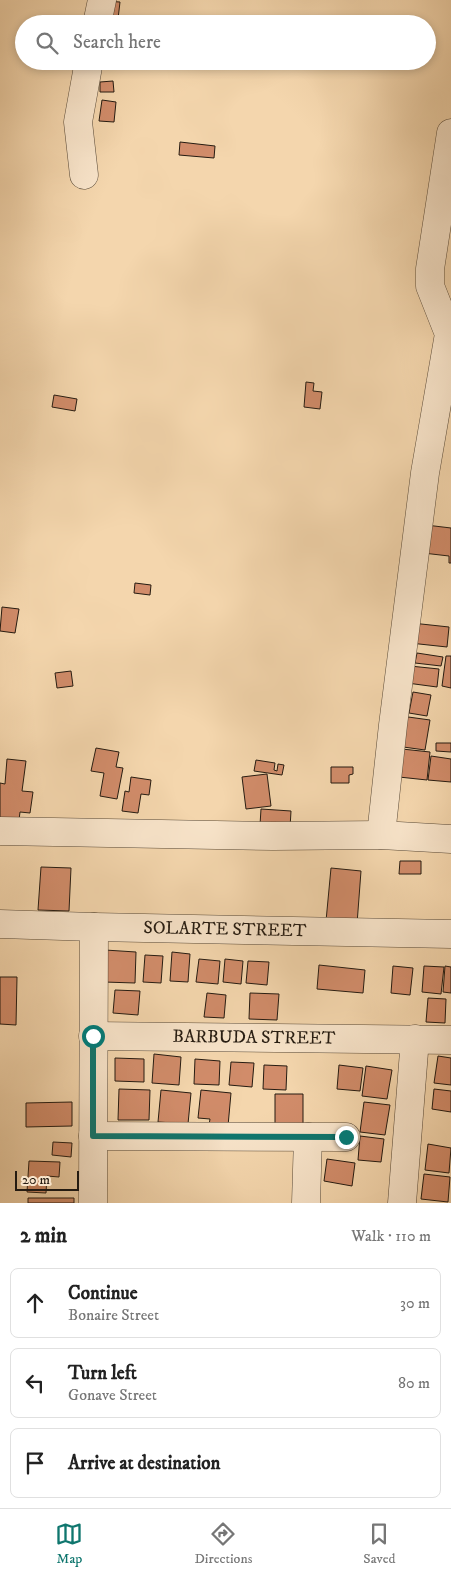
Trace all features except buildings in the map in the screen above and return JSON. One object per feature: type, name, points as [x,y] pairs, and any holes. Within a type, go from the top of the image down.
[{"type":"street","points":[[99,15],[102,0]]},
{"type":"street","points":[[84,176],[78,122],[87,70]]},
{"type":"street","points":[[381,835],[425,473],[449,334],[430,286],[430,278],[451,133]]},
{"type":"street","points":[[0,831],[273,836],[381,835],[451,839]]},
{"type":"street","name":"SOLARTE STREET","points":[[0,924],[94,928],[451,934]]},
{"type":"street","points":[[93,1203],[94,928]]},
{"type":"street","name":"BARBUDA STREET","points":[[93,1036],[451,1040]]},
{"type":"street","points":[[402,1203],[415,1039]]},
{"type":"street","points":[[93,1136],[346,1137]]},
{"type":"street","points":[[306,1203],[308,1137]]},
{"type":"route","points":[[93,1036],[93,1136],[346,1137]]}]
